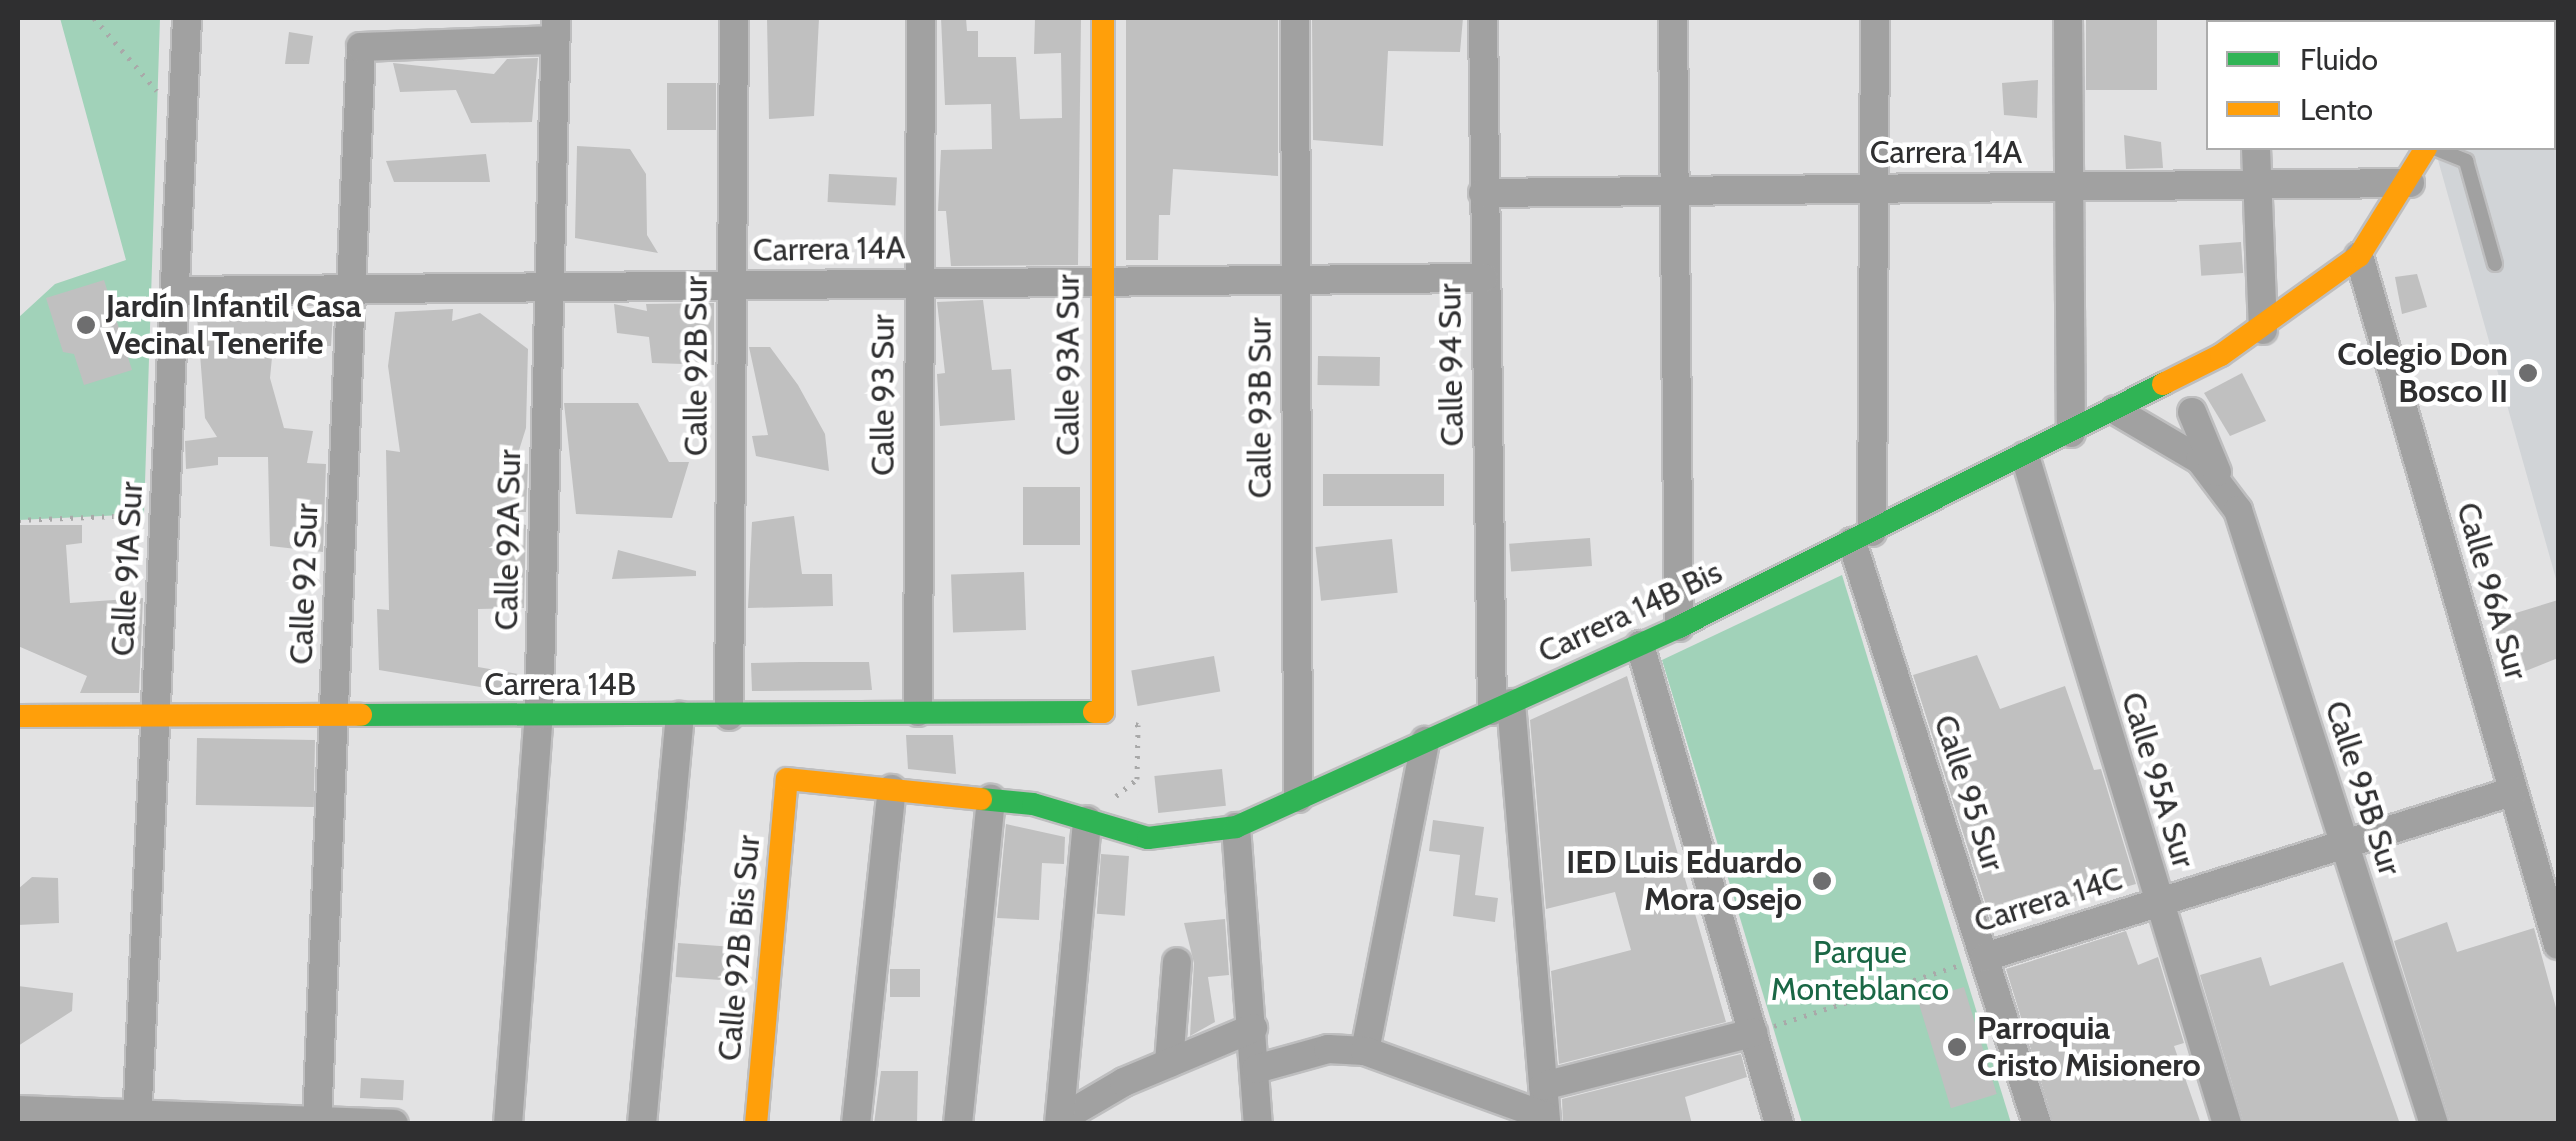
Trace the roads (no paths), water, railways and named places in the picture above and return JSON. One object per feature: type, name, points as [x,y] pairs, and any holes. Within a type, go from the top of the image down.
[{"type":"street","name":"Calle 91A Sur","points":[[138,1119],[187,18]]},
{"type":"street","name":"Calle 92B Sur","points":[[729,716],[734,18]]},
{"type":"street","name":"Calle 93 Sur","points":[[918,712],[921,18]]},
{"type":"street","name":"Calle 93A Sur","points":[[1103,712],[1104,18]]},
{"type":"street","name":"Calle 93B Sur","points":[[1295,18],[1298,798]]},
{"type":"street","name":"Calle 94 Sur","points":[[1483,18],[1484,278],[1501,707],[1545,1120]]},
{"type":"street","points":[[1674,18],[1672,190],[1679,628]]},
{"type":"street","name":"Calle 95 Sur","points":[[1875,18],[1879,186],[1862,537],[2037,1124]]},
{"type":"street","points":[[2068,18],[2071,434]]},
{"type":"street","name":"Calle 92 Sur","points":[[317,1122],[362,46],[555,29]]},
{"type":"street","name":"Calle 92A Sur","points":[[508,1124],[539,716],[555,29]]},
{"type":"street","points":[[2256,150],[2263,330]]},
{"type":"street","name":"Carrera 14B Bis","points":[[787,779],[990,799],[1148,838],[1236,826],[1679,628],[2071,434],[2263,330],[2359,256],[2429,150]]},
{"type":"street","name":"Carrera 14A","points":[[1483,193],[2410,182]]},
{"type":"street","name":"Calle 96A Sur","points":[[2359,256],[2558,945]]},
{"type":"street","name":"Carrera 14A","points":[[174,290],[1484,278]]},
{"type":"street","points":[[2115,410],[2220,478]]},
{"type":"street","name":"Calle 95B Sur","points":[[2192,412],[2238,510],[2434,1124]]},
{"type":"street","name":"Calle 95A Sur","points":[[2024,456],[2226,1124]]},
{"type":"street","points":[[1640,645],[1779,1124]]},
{"type":"street","name":"Carrera 14B","points":[[18,716],[1103,712]]},
{"type":"street","points":[[642,1124],[680,716]]},
{"type":"street","points":[[1365,1051],[1425,742]]},
{"type":"street","name":"Calle 92B Bis Sur","points":[[756,1124],[787,779]]},
{"type":"street","points":[[856,1124],[892,789]]},
{"type":"street","name":"Carrera 14C","points":[[1985,956],[2514,791]]},
{"type":"street","points":[[958,1124],[990,799]]},
{"type":"street","points":[[1060,1121],[1086,820]]},
{"type":"street","points":[[1236,826],[1258,1124]]},
{"type":"street","points":[[1169,1063],[1177,962]]},
{"type":"street","points":[[1060,1121],[1169,1063],[1253,1028]]},
{"type":"street","points":[[1543,1086],[1753,1033]]},
{"type":"street","points":[[1256,1069],[1328,1048],[1365,1051],[1545,1120]]},
{"type":"street","points":[[18,1110],[138,1119],[394,1124]]},
{"type":"lane","points":[[2436,150],[2466,161],[2495,264]]},
{"type":"place","name":"Jardín Infantil Casa Vecinal Tenerife","points":[[86,325]]},
{"type":"place","name":"Colegio Don Bosco II","points":[[2528,373]]},
{"type":"place","name":"IED Luis Eduardo Mora Osejo","points":[[1822,881]]},
{"type":"place","name":"Parroquia Cristo Misionero","points":[[1957,1047]]},
{"type":"park label","name":"Parque Monteblanco","points":[[1860,972]]}]
